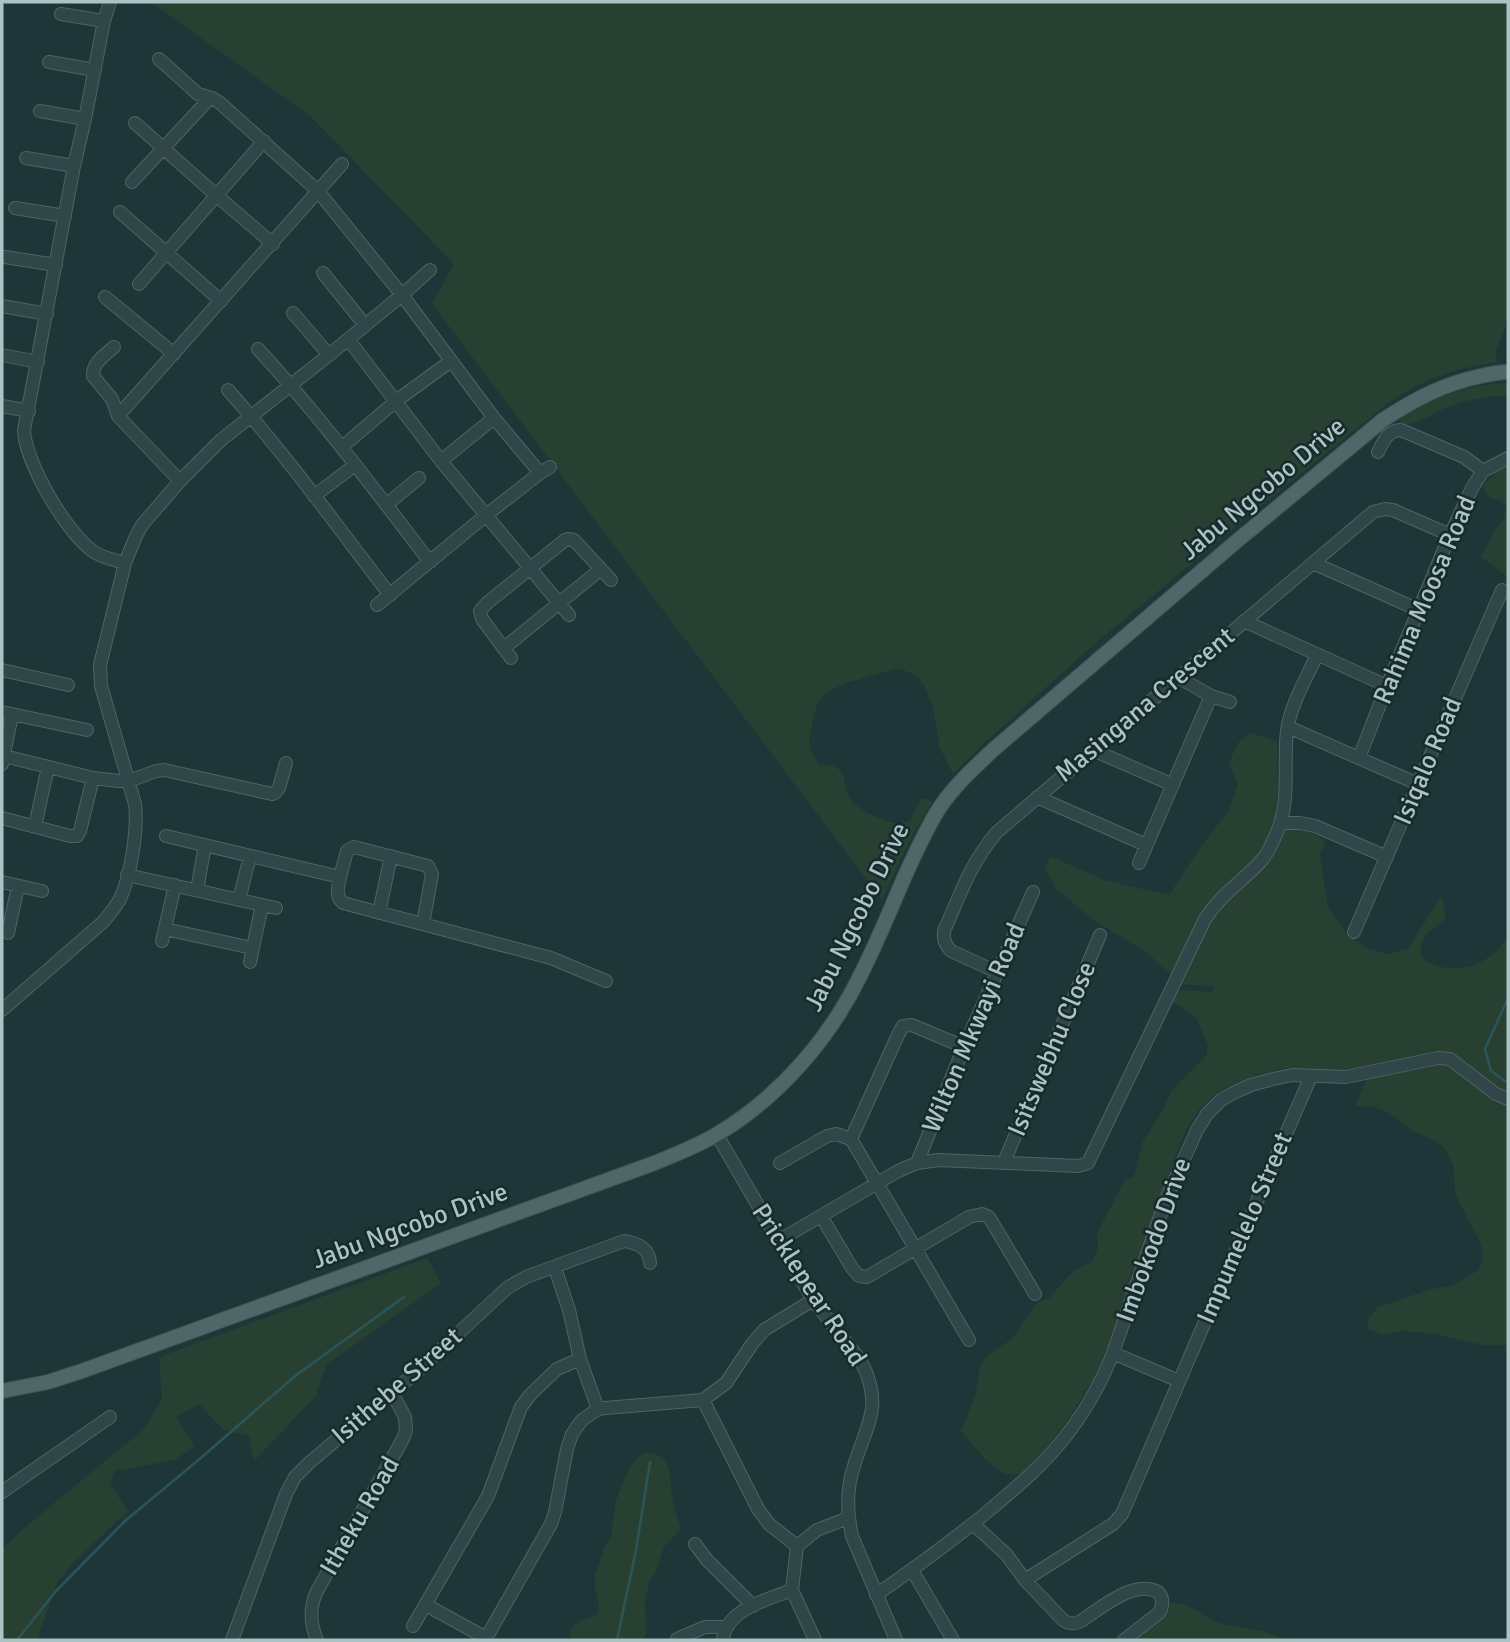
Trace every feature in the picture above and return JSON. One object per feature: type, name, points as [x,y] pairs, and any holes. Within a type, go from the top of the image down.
[{"type":"main road","name":"Jabu Ngcobo Drive","points":[[2,1391],[48,1382],[82,1371],[652,1164],[717,1135],[738,1121],[784,1081],[826,1033],[860,976],[922,837],[940,807],[966,775],[1382,420],[1444,386],[1465,379],[1508,372]]},
{"type":"street","points":[[110,2],[74,166],[24,430],[26,447],[35,469],[48,494],[73,530],[94,552],[125,563]]},
{"type":"street","points":[[61,14],[104,21]]},
{"type":"street","points":[[159,59],[198,94],[220,103],[318,191],[402,295],[494,418],[545,470],[377,605]]},
{"type":"street","points":[[49,62],[95,69]]},
{"type":"street","points":[[132,183],[210,98]]},
{"type":"street","points":[[40,111],[85,119]]},
{"type":"street","points":[[135,123],[273,244]]},
{"type":"street","points":[[139,284],[264,141]]},
{"type":"street","points":[[26,158],[74,166]]},
{"type":"street","points":[[118,416],[342,164]]},
{"type":"street","points":[[15,208],[65,216]]},
{"type":"street","points":[[120,212],[221,300]]},
{"type":"street","points":[[5,257],[56,265]]},
{"type":"street","points":[[2,1009],[103,922],[114,910],[127,875],[137,819],[129,781],[101,686],[100,665],[125,563],[142,525],[180,481],[221,440],[329,355],[430,270]]},
{"type":"street","points":[[323,273],[365,325]]},
{"type":"street","points":[[104,297],[174,354]]},
{"type":"street","points":[[2,306],[47,314]]},
{"type":"street","points":[[293,313],[329,355]]},
{"type":"street","points":[[348,339],[485,516],[569,615]]},
{"type":"street","points":[[114,347],[95,364],[92,372],[95,380],[113,399],[118,416],[180,481]]},
{"type":"street","points":[[258,349],[342,447],[430,562]]},
{"type":"street","points":[[2,355],[38,362]]},
{"type":"street","points":[[342,447],[396,401],[451,360]]},
{"type":"street","points":[[228,390],[390,595]]},
{"type":"street","points":[[2,406],[29,411]]},
{"type":"street","points":[[441,461],[494,418]]},
{"type":"street","points":[[1378,452],[1390,433],[1401,430],[1464,457],[1483,471]]},
{"type":"street","name":"Rahima Moosa Road","points":[[1359,758],[1450,535],[1472,488],[1483,471],[1508,458]]},
{"type":"street","points":[[314,496],[355,465]]},
{"type":"street","points":[[386,505],[419,478]]},
{"type":"street","name":"Masingana Crescent","points":[[997,972],[951,951],[944,942],[944,931],[971,869],[998,832],[1360,522],[1379,510],[1392,510],[1450,535]]},
{"type":"street","points":[[601,569],[507,653],[482,619],[480,611],[486,604],[568,539],[574,540],[601,569],[611,580]]},
{"type":"street","points":[[1313,563],[1419,610]]},
{"type":"street","name":"Isiqalo Road","points":[[1354,932],[1502,590]]},
{"type":"street","points":[[1244,621],[1387,686]]},
{"type":"street","points":[[778,1241],[898,1171],[917,1163],[957,1160],[1078,1166],[1088,1163],[1205,919],[1224,895],[1261,862],[1281,823],[1288,727],[1297,697],[1317,654]]},
{"type":"street","points":[[2,670],[68,685]]},
{"type":"street","points":[[1178,677],[1211,696],[1230,702]]},
{"type":"street","points":[[1139,863],[1211,696]]},
{"type":"street","points":[[88,730],[7,714],[3,760],[120,781],[129,781],[164,770],[268,793],[275,793],[279,788],[286,763]]},
{"type":"street","points":[[1288,727],[1418,784]]},
{"type":"street","points":[[1093,750],[1173,785]]},
{"type":"street","points":[[35,826],[48,767]]},
{"type":"street","points":[[2,818],[70,836],[79,834],[93,778]]},
{"type":"street","points":[[1037,797],[1146,845]]},
{"type":"street","points":[[1281,823],[1315,825],[1387,857]]},
{"type":"street","points":[[166,836],[340,877]]},
{"type":"street","points":[[197,890],[205,845]]},
{"type":"street","points":[[423,924],[432,874],[426,865],[356,847],[346,854],[337,892],[343,903],[551,958],[606,981]]},
{"type":"street","points":[[239,900],[250,856]]},
{"type":"street","points":[[379,913],[391,856]]},
{"type":"street","points":[[127,875],[276,908]]},
{"type":"street","points":[[2,882],[42,891]]},
{"type":"street","points":[[175,885],[164,935],[252,948]]},
{"type":"street","points":[[8,933],[18,886]]},
{"type":"street","name":"Wilton Mkwayi Road","points":[[917,1163],[964,1047],[1033,892]]},
{"type":"street","points":[[250,961],[262,905]]},
{"type":"street","name":"Isitswebhu Close","points":[[1003,1162],[1100,935]]},
{"type":"street","points":[[851,1139],[903,1026],[912,1025],[964,1047]]},
{"type":"street","name":"Imbokodo Drive","points":[[876,1595],[973,1524],[1032,1474],[1066,1436],[1103,1377],[1166,1199],[1196,1130],[1221,1100],[1251,1085],[1292,1075],[1346,1077],[1423,1060],[1450,1059],[1496,1094],[1508,1099]]},
{"type":"street","name":"Impumelelo Street","points":[[1025,1580],[1118,1519],[1311,1076]]},
{"type":"street","name":"Pricklepear Road","points":[[717,1135],[813,1300],[860,1361],[870,1386],[872,1414],[853,1467],[849,1485],[848,1518],[852,1536],[896,1640]]},
{"type":"street","points":[[780,1163],[827,1136],[840,1135],[851,1139],[969,1340]]},
{"type":"street","points":[[821,1216],[852,1268],[859,1276],[867,1277],[969,1217],[982,1213],[989,1217],[1035,1294]]},
{"type":"street","name":"Isithebe Street","points":[[232,1640],[286,1494],[295,1478],[309,1463],[392,1393],[508,1288],[526,1277],[624,1241],[644,1248],[650,1263]]},
{"type":"street","points":[[555,1268],[567,1303],[580,1359],[598,1409]]},
{"type":"street","points":[[425,1605],[486,1639],[551,1524],[567,1449],[572,1434],[582,1420],[598,1409],[703,1400],[726,1383],[764,1330],[813,1300]]},
{"type":"street","points":[[1113,1353],[1179,1381]]},
{"type":"street","points":[[413,1626],[488,1496],[521,1407],[557,1368],[580,1359]]},
{"type":"street","name":"Itheku Road","points":[[317,1640],[311,1615],[313,1600],[406,1430],[405,1417],[392,1393]]},
{"type":"street","points":[[703,1400],[758,1509],[769,1524],[797,1546]]},
{"type":"street","points":[[2,1492],[110,1417]]},
{"type":"street","points":[[815,1640],[792,1590],[797,1546],[817,1530],[848,1518]]},
{"type":"street","points":[[973,1524],[1006,1553],[1025,1580],[1063,1620],[1072,1624],[1134,1590],[1147,1588],[1158,1592],[1162,1600],[1159,1613],[1124,1640]]},
{"type":"street","points":[[695,1544],[707,1560],[753,1606]]},
{"type":"street","points":[[912,1570],[953,1640]]},
{"type":"street","points":[[677,1639],[705,1626],[724,1634],[733,1618],[753,1606],[792,1590]]},
{"type":"green space","points":[[151,2],[1508,2],[1508,319],[1496,351],[1497,362],[1439,376],[1387,404],[1091,647],[953,774],[940,748],[933,708],[925,687],[917,676],[899,668],[846,683],[827,692],[820,699],[814,713],[809,742],[813,756],[819,764],[830,765],[841,771],[851,800],[864,811],[898,823],[910,821],[921,799],[932,802],[910,840],[882,900],[432,304],[454,264],[309,115]]},
{"type":"green space","points":[[1508,383],[1508,395],[1463,402],[1413,423],[1401,424],[1398,420],[1423,405],[1464,389]]},
{"type":"green space","points":[[1508,465],[1508,577],[1481,557],[1493,531],[1503,520],[1506,507],[1500,500],[1488,496],[1483,485],[1497,471]]},
{"type":"green space","points":[[1250,733],[1277,741],[1278,789],[1275,826],[1259,857],[1226,886],[1173,976],[1147,953],[1094,920],[1055,888],[1045,868],[1050,856],[1104,880],[1169,895],[1229,810],[1238,784],[1229,763],[1237,744]]},
{"type":"green space","points":[[1285,827],[1308,831],[1325,841],[1320,855],[1328,907],[1348,936],[1368,949],[1387,954],[1408,949],[1441,896],[1445,920],[1426,935],[1421,949],[1423,958],[1430,963],[1451,968],[1473,965],[1493,954],[1508,936],[1508,1345],[1483,1345],[1436,1334],[1404,1331],[1381,1335],[1368,1329],[1369,1318],[1378,1307],[1428,1290],[1453,1285],[1477,1271],[1482,1263],[1481,1244],[1455,1190],[1453,1164],[1444,1148],[1434,1140],[1414,1132],[1388,1112],[1374,1107],[1355,1106],[1367,1079],[1368,1069],[1345,1072],[1286,1068],[1260,1074],[1228,1086],[1214,1095],[1199,1110],[1187,1128],[1160,1196],[1117,1326],[1094,1378],[1066,1423],[1045,1449],[1021,1474],[1004,1474],[985,1459],[960,1430],[976,1393],[980,1367],[986,1356],[1012,1339],[1036,1303],[1049,1298],[1074,1270],[1092,1262],[1098,1248],[1097,1233],[1125,1180],[1134,1177],[1143,1141],[1172,1090],[1206,1056],[1208,1045],[1197,1019],[1172,1002],[1178,990],[1211,992],[1215,987],[1181,984],[1203,934],[1218,909],[1272,856]]},
{"type":"green space","points":[[427,1258],[441,1283],[326,1365],[316,1396],[254,1461],[249,1436],[223,1430],[199,1404],[176,1417],[195,1446],[175,1460],[114,1471],[110,1484],[128,1511],[72,1564],[57,1583],[39,1635],[40,1640],[2,1640],[2,1549],[143,1430],[162,1399],[159,1357]]},
{"type":"green space","points":[[649,1452],[663,1458],[669,1468],[673,1504],[681,1529],[664,1547],[656,1572],[650,1580],[645,1601],[646,1635],[642,1640],[570,1640],[570,1630],[579,1621],[596,1616],[599,1606],[595,1576],[611,1536],[616,1500],[629,1468],[640,1455]]},
{"type":"green space","points":[[1169,1602],[1189,1607],[1219,1623],[1260,1630],[1283,1640],[1132,1640],[1160,1619]]},
{"type":"waterway","points":[[1508,998],[1485,1049],[1491,1071],[1508,1083]]},
{"type":"waterway","points":[[17,1640],[56,1591],[125,1521],[295,1376],[404,1297]]},
{"type":"waterway","points":[[617,1640],[636,1550],[650,1462]]}]
